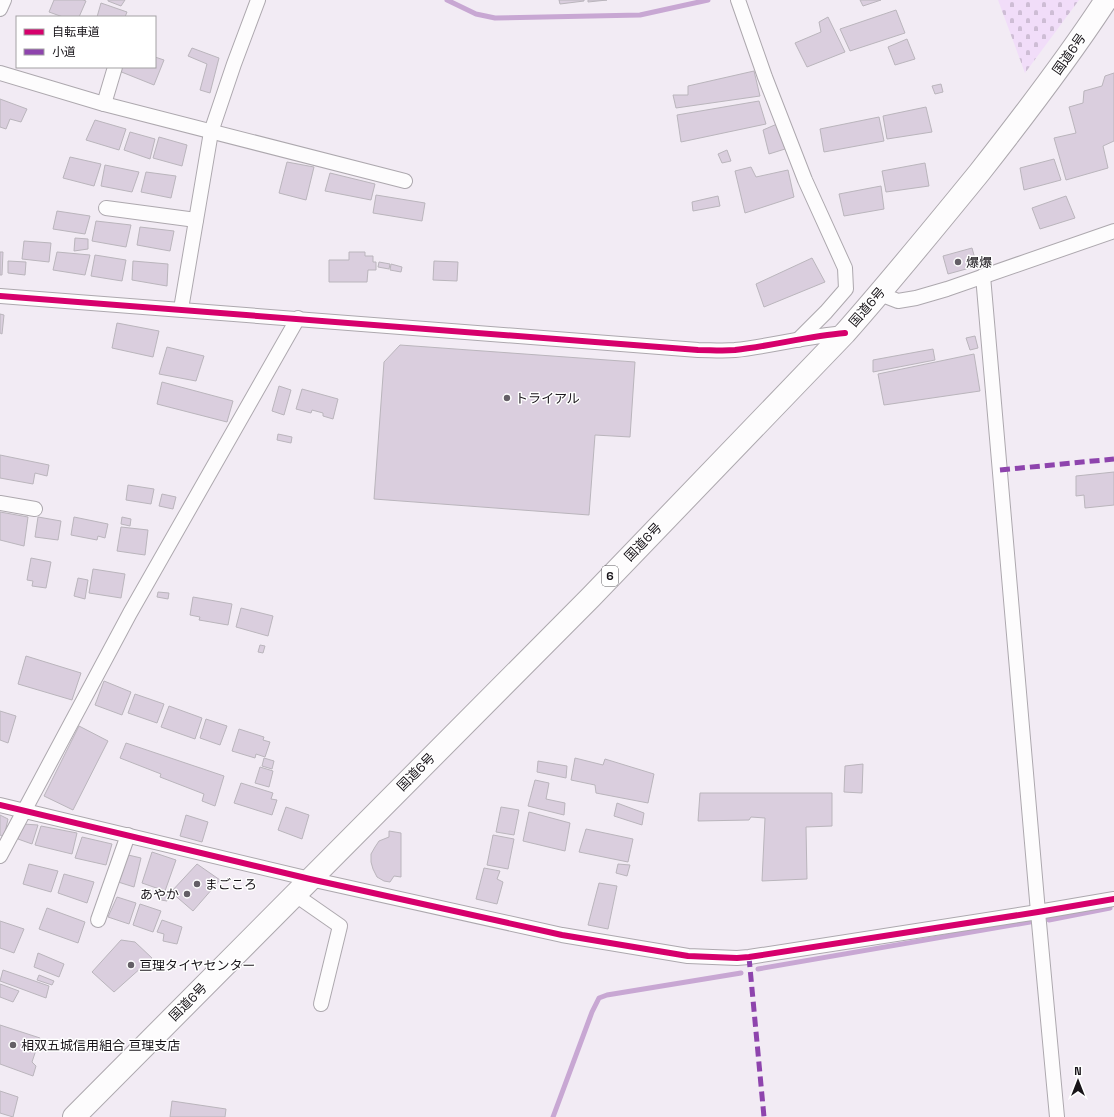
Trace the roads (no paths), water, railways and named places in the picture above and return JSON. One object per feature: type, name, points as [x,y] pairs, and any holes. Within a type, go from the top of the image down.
[{"type":"highway","name":"国道6号","points":[[74,1117],[294,894],[591,597],[845,333],[880,294],[1005,139],[1060,67],[1106,0]]},
{"type":"street","points":[[0,9],[4,0]]},
{"type":"street","points":[[181,309],[211,132],[258,0]]},
{"type":"street","points":[[738,0],[765,77],[806,180],[845,268],[846,289],[798,340]]},
{"type":"street","points":[[104,104],[115,68]]},
{"type":"street","points":[[0,73],[104,104],[405,182]]},
{"type":"street","points":[[106,208],[196,220]]},
{"type":"street","points":[[880,294],[898,301],[916,298],[1114,231]]},
{"type":"street","points":[[983,276],[1057,1117]]},
{"type":"street","points":[[0,296],[698,350],[734,350],[822,335],[845,333]]},
{"type":"street","points":[[0,856],[133,607],[298,318]]},
{"type":"street","points":[[0,502],[35,509]]},
{"type":"street","points":[[0,805],[310,879],[562,935],[673,953],[715,957],[749,957],[1114,899]]},
{"type":"street","points":[[98,920],[128,835]]},
{"type":"street","points":[[294,894],[340,926],[321,1004]]},
{"type":"waterway","points":[[447,0],[476,14],[495,18],[640,15],[708,0]]},
{"type":"waterway","points":[[1049,920],[1110,908]]},
{"type":"waterway","points":[[758,969],[1030,922]]},
{"type":"waterway","points":[[553,1117],[592,1012],[599,998],[607,995],[741,973]]},
{"type":"place","name":"爆爆","points":[[958,262]]},
{"type":"place","name":"トライアル","points":[[507,398]]},
{"type":"place","name":"まごころ","points":[[197,884]]},
{"type":"place","name":"あやか","points":[[187,894]]},
{"type":"place","name":"亘理タイヤセンター","points":[[131,965]]},
{"type":"place","name":"相双五城信用組合 亘理支店","points":[[13,1045]]}]
